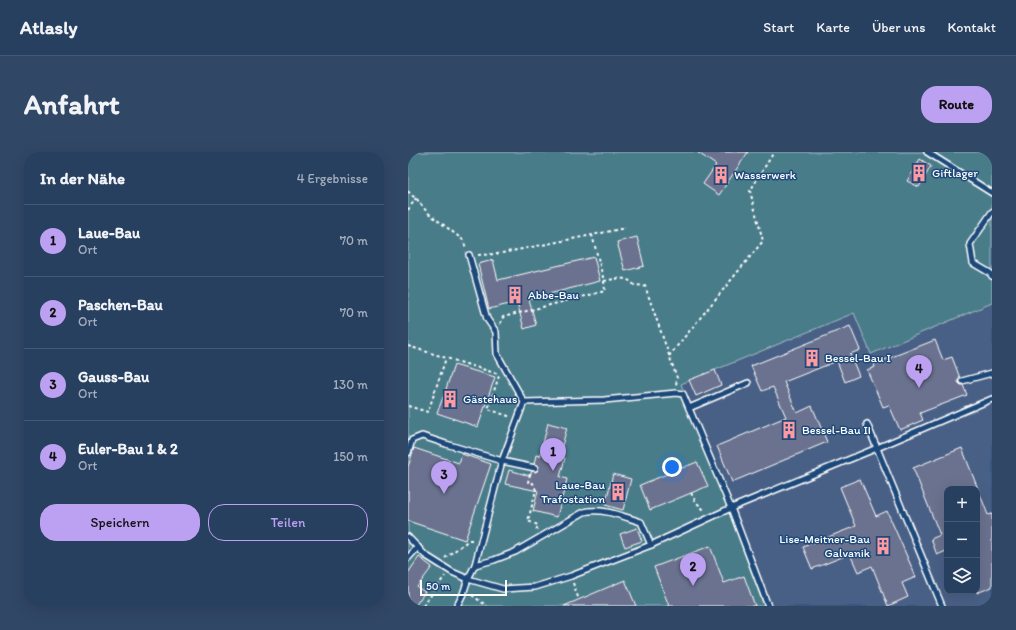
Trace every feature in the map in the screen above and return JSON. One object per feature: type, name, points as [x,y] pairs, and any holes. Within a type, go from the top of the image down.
[{"type":"lane","points":[[927,152],[992,194]]},
{"type":"lane","points":[[992,212],[970,244],[973,263],[990,273],[992,276]]},
{"type":"lane","points":[[457,606],[475,565],[502,461],[524,402],[497,354],[496,332],[487,319],[469,256]]},
{"type":"lane","points":[[962,382],[992,372]]},
{"type":"lane","points":[[690,408],[748,383]]},
{"type":"lane","points":[[524,402],[604,400],[676,393],[683,394],[732,508],[768,606]]},
{"type":"lane","points":[[408,537],[425,554],[449,570],[468,579],[503,590],[535,587],[571,576],[651,545],[732,508],[992,399]]},
{"type":"lane","points":[[867,424],[942,606]]},
{"type":"lane","points":[[408,453],[412,440],[422,436],[502,461],[533,467]]},
{"type":"lane","points":[[475,565],[516,552],[584,512],[594,510],[619,515],[641,522],[651,545]]},
{"type":"lane","points":[[408,558],[418,546]]},
{"type":"path","points":[[670,356],[763,241],[750,191],[774,152]]},
{"type":"path","points":[[408,191],[416,198],[427,212],[463,240],[469,256],[497,254],[625,228]]},
{"type":"path","points":[[408,210],[416,198]]},
{"type":"path","points":[[496,332],[504,317],[605,291],[604,281],[592,235]]},
{"type":"path","points":[[604,281],[619,278],[630,280],[634,285],[645,286],[677,378],[676,393]]},
{"type":"path","points":[[408,346],[500,375],[508,373]]},
{"type":"path","points":[[408,406],[428,412],[446,358]]},
{"type":"path","points":[[500,375],[488,409],[518,420]]},
{"type":"path","points":[[533,467],[528,482],[532,483],[536,490],[528,521],[538,525],[534,541]]},
{"type":"path","points":[[691,493],[696,502],[712,517]]},
{"type":"path","points":[[438,563],[469,540],[481,541]]},
{"type":"path","points":[[423,606],[449,570]]},
{"type":"path","points":[[571,576],[579,600]]},
{"type":"path","points":[[463,594],[473,596],[487,606]]},
{"type":"shaded area","points":[[408,152],[992,152],[992,606],[408,606]]},
{"type":"green space","points":[[408,152],[992,152],[992,303],[871,354],[854,313],[681,384],[764,606],[408,606]]},
{"type":"building","name":"Wasserwerk","points":[[697,152],[748,152],[719,195],[703,184],[716,165]]},
{"type":"building","name":"Giftlager","points":[[920,159],[931,166],[919,187],[907,181]]},
{"type":"building","points":[[637,237],[644,266],[625,271],[617,242]]},
{"type":"building","name":"Abbe-Bau","points":[[594,257],[600,281],[529,299],[536,325],[524,329],[517,302],[489,309],[478,264],[493,260],[498,280]]},
{"type":"building","points":[[850,326],[860,350],[850,354],[859,376],[845,382],[837,361],[784,382],[797,413],[812,406],[827,442],[732,482],[717,446],[786,417],[773,387],[762,391],[751,366]]},
{"type":"building","points":[[935,340],[943,360],[952,357],[960,378],[958,382],[963,385],[967,395],[920,413],[923,420],[900,430],[889,405],[883,407],[867,370],[875,367],[874,364]]},
{"type":"building","name":"Gästehaus","points":[[454,365],[495,377],[478,427],[437,413]]},
{"type":"building","points":[[715,370],[721,385],[696,396],[689,380]]},
{"type":"building","points":[[548,423],[567,428],[559,456],[565,458],[560,477],[567,479],[557,517],[533,511],[538,491],[505,484],[509,470],[530,476],[532,471],[536,472],[538,470],[538,465],[534,464],[536,455],[540,456]]},
{"type":"building","points":[[414,448],[459,463],[462,454],[491,464],[465,540],[408,521],[408,467]]},
{"type":"building","points":[[962,448],[977,486],[944,486],[944,552],[937,555],[931,539],[940,535],[913,468]]},
{"type":"building","points":[[697,462],[708,486],[650,510],[640,485]]},
{"type":"building","name":"Laue-Bau Trafostation","points":[[613,474],[631,479],[623,510],[605,505]]},
{"type":"building","name":"Lise-Meitner-Bau Galvanik","points":[[860,479],[876,516],[887,511],[916,577],[902,583],[908,597],[888,606],[872,566],[858,572],[850,554],[812,569],[803,547],[856,526],[840,487]]},
{"type":"building","points":[[980,494],[988,515],[992,514],[992,587],[980,592]]},
{"type":"building","points":[[637,528],[642,541],[625,547],[620,534]]},
{"type":"building","points":[[710,546],[724,583],[744,576],[755,606],[669,606],[654,567]]},
{"type":"building","points":[[419,557],[432,567],[417,587],[425,592],[415,606],[408,606],[408,573]]},
{"type":"building","points":[[625,580],[636,606],[564,606]]},
{"type":"place","name":"Giftlager","points":[[919,173]]},
{"type":"place","name":"Wasserwerk","points":[[721,175]]},
{"type":"place","name":"Abbe-Bau","points":[[515,295]]},
{"type":"place","name":"Bessel-Bau I","points":[[812,358]]},
{"type":"place","name":"Euler-Bau 1 & 2","points":[[919,388]]},
{"type":"place","name":"Gästehaus","points":[[450,399]]},
{"type":"place","name":"Bessel-Bau II","points":[[789,430]]},
{"type":"place","name":"Laue-Bau","points":[[553,471]]},
{"type":"place","name":"Laue-Bau Trafostation","points":[[618,492]]},
{"type":"place","name":"Gauss-Bau","points":[[444,494]]},
{"type":"place","name":"Lise-Meitner-Bau Galvanik","points":[[883,546]]},
{"type":"place","name":"Paschen-Bau","points":[[693,586]]}]
